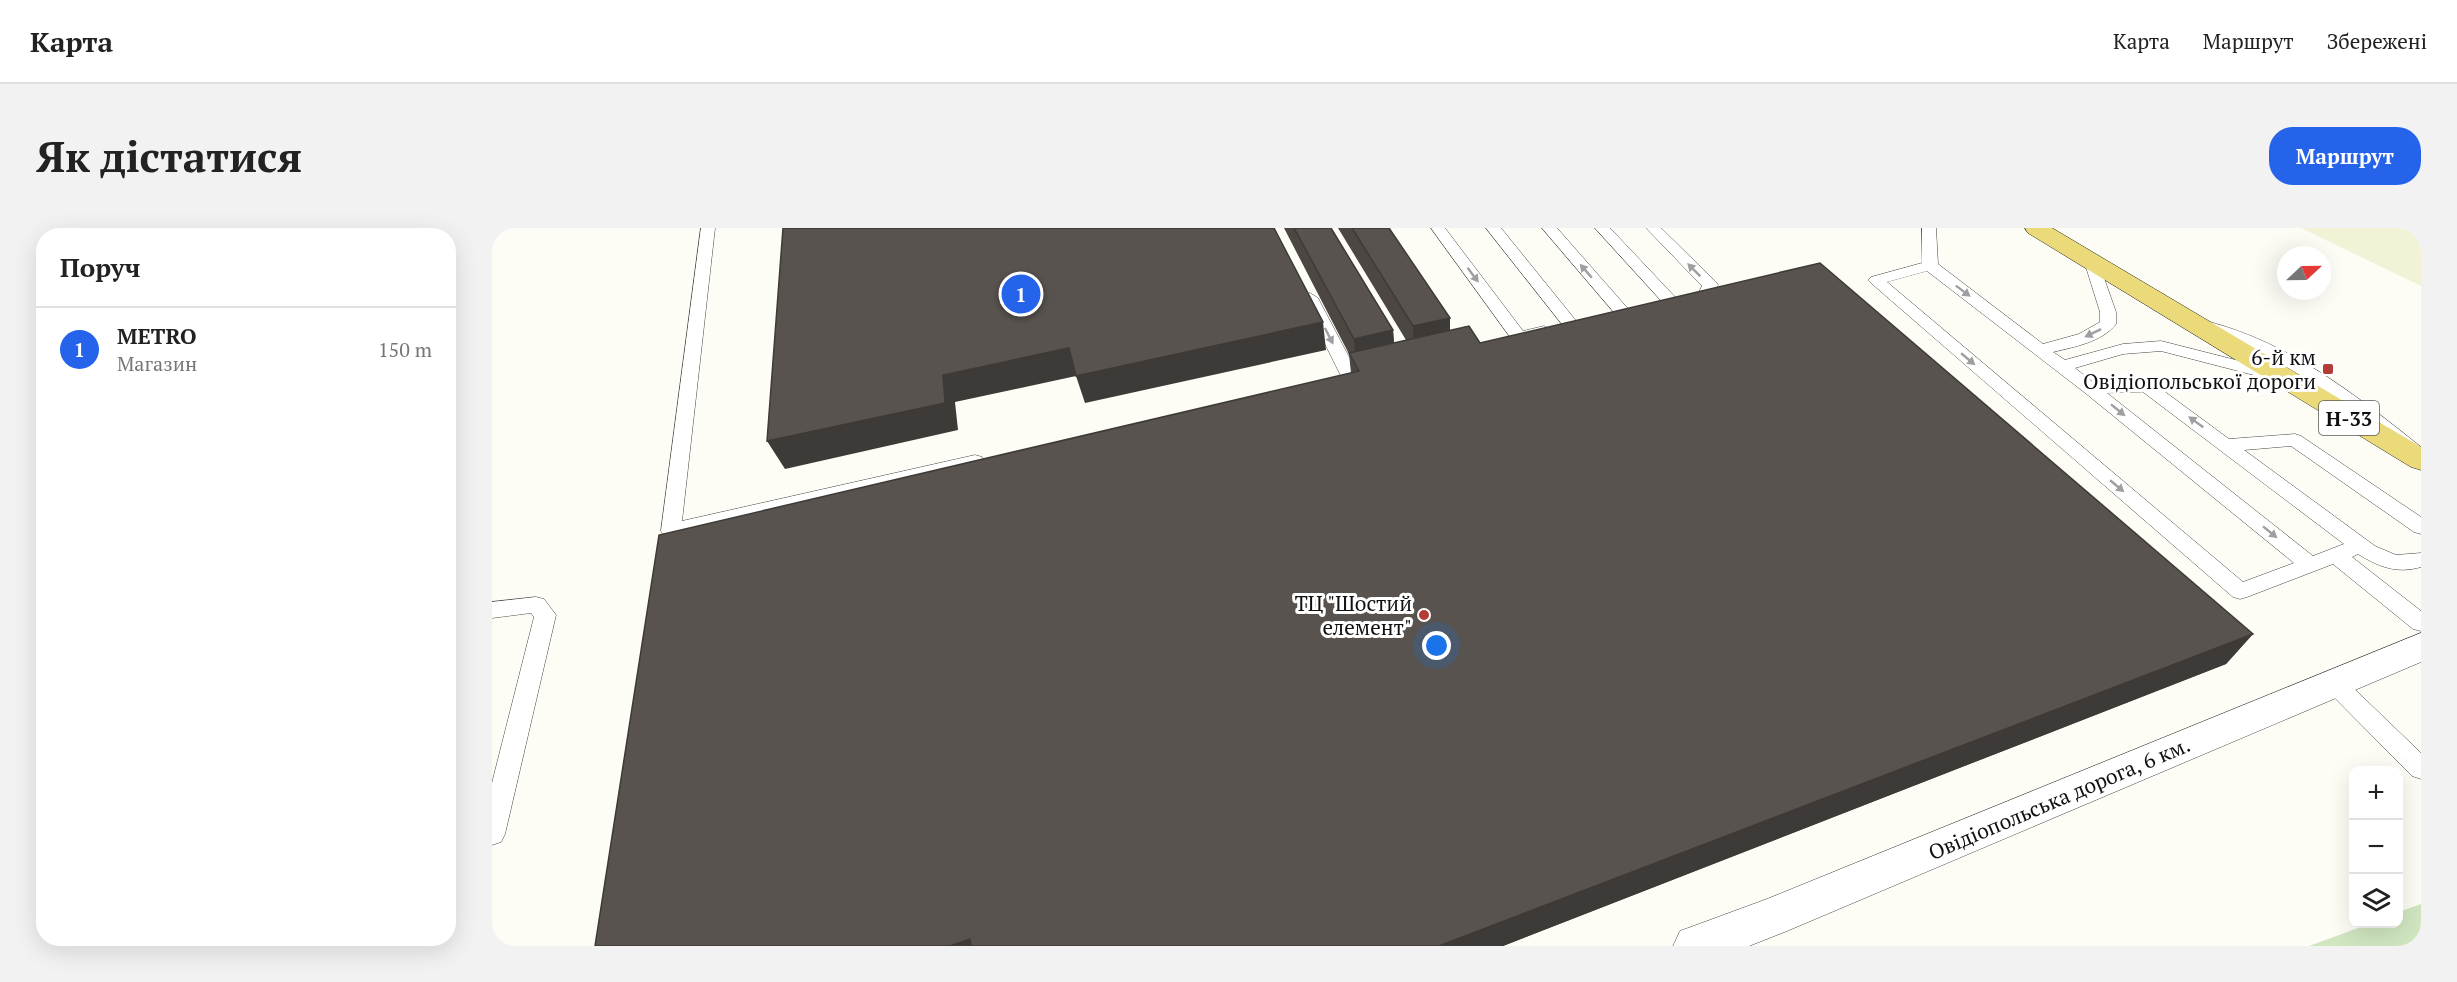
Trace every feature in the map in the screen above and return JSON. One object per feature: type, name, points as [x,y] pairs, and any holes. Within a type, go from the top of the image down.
[{"type":"main road","name":"Н-33","points":[[2014,228],[2086,259]]},
{"type":"main road","name":"Н-33","points":[[2036,228],[2278,376],[2421,459]]},
{"type":"street","name":"Овідіопольська дорога, 6 км.","points":[[1695,946],[1772,917],[2421,647]]},
{"type":"lane","points":[[708,228],[671,531],[993,457]]},
{"type":"lane","points":[[1438,228],[1519,337]]},
{"type":"lane","points":[[1493,228],[1576,324],[1497,342]]},
{"type":"lane","points":[[1549,228],[1624,314]]},
{"type":"lane","points":[[1602,228],[1672,303]]},
{"type":"lane","points":[[1603,318],[1705,295],[1710,285],[1653,228]]},
{"type":"lane","points":[[1929,228],[1930,266]]},
{"type":"lane","points":[[2040,350],[2086,337],[2100,331],[2108,324],[2108,312],[2086,259]]},
{"type":"lane","points":[[1930,266],[2090,388],[2310,564]]},
{"type":"lane","points":[[1930,266],[1876,280],[2240,591],[2360,546]]},
{"type":"lane","points":[[1301,281],[1350,376]]},
{"type":"lane","points":[[2190,322],[2266,348],[2316,375],[2421,459]]},
{"type":"lane","points":[[2062,367],[2108,352],[2142,345],[2161,346],[2278,376]]},
{"type":"lane","points":[[1327,381],[1369,371]]},
{"type":"lane","points":[[2090,388],[2147,387],[2360,546],[2390,562],[2405,566],[2421,560]]},
{"type":"lane","points":[[2227,445],[2295,440],[2421,527]]},
{"type":"lane","points":[[2335,555],[2421,623]]},
{"type":"lane","points":[[492,610],[536,605],[544,615],[492,834]]},
{"type":"lane","points":[[2334,683],[2421,769]]},
{"type":"green space","points":[[2301,228],[2421,228],[2421,286]]},
{"type":"green space","points":[[2421,904],[2421,946],[2309,946],[2358,928],[2403,928],[2403,911]]},
{"type":"building","points":[[783,228],[1274,228],[1323,322],[1076,376],[1069,348],[943,375],[945,403],[767,441]]},
{"type":"building","points":[[1294,228],[1331,228],[1393,330],[1354,339]]},
{"type":"building","points":[[1352,228],[1389,228],[1450,318],[1413,326]]},
{"type":"building","name":"ТЦ \"Шостий елемент\"","points":[[1820,263],[2253,634],[1439,946],[971,946],[970,939],[950,946],[595,946],[659,535],[1359,371],[1349,353],[1469,326],[1480,343]]},
{"type":"place","name":"METRO","points":[[1021,294]]},
{"type":"place","name":"6-й км Овідіопольської дороги","points":[[2328,369]]},
{"type":"place","name":"ТЦ \"Шостий елемент\"","points":[[1424,615]]}]
